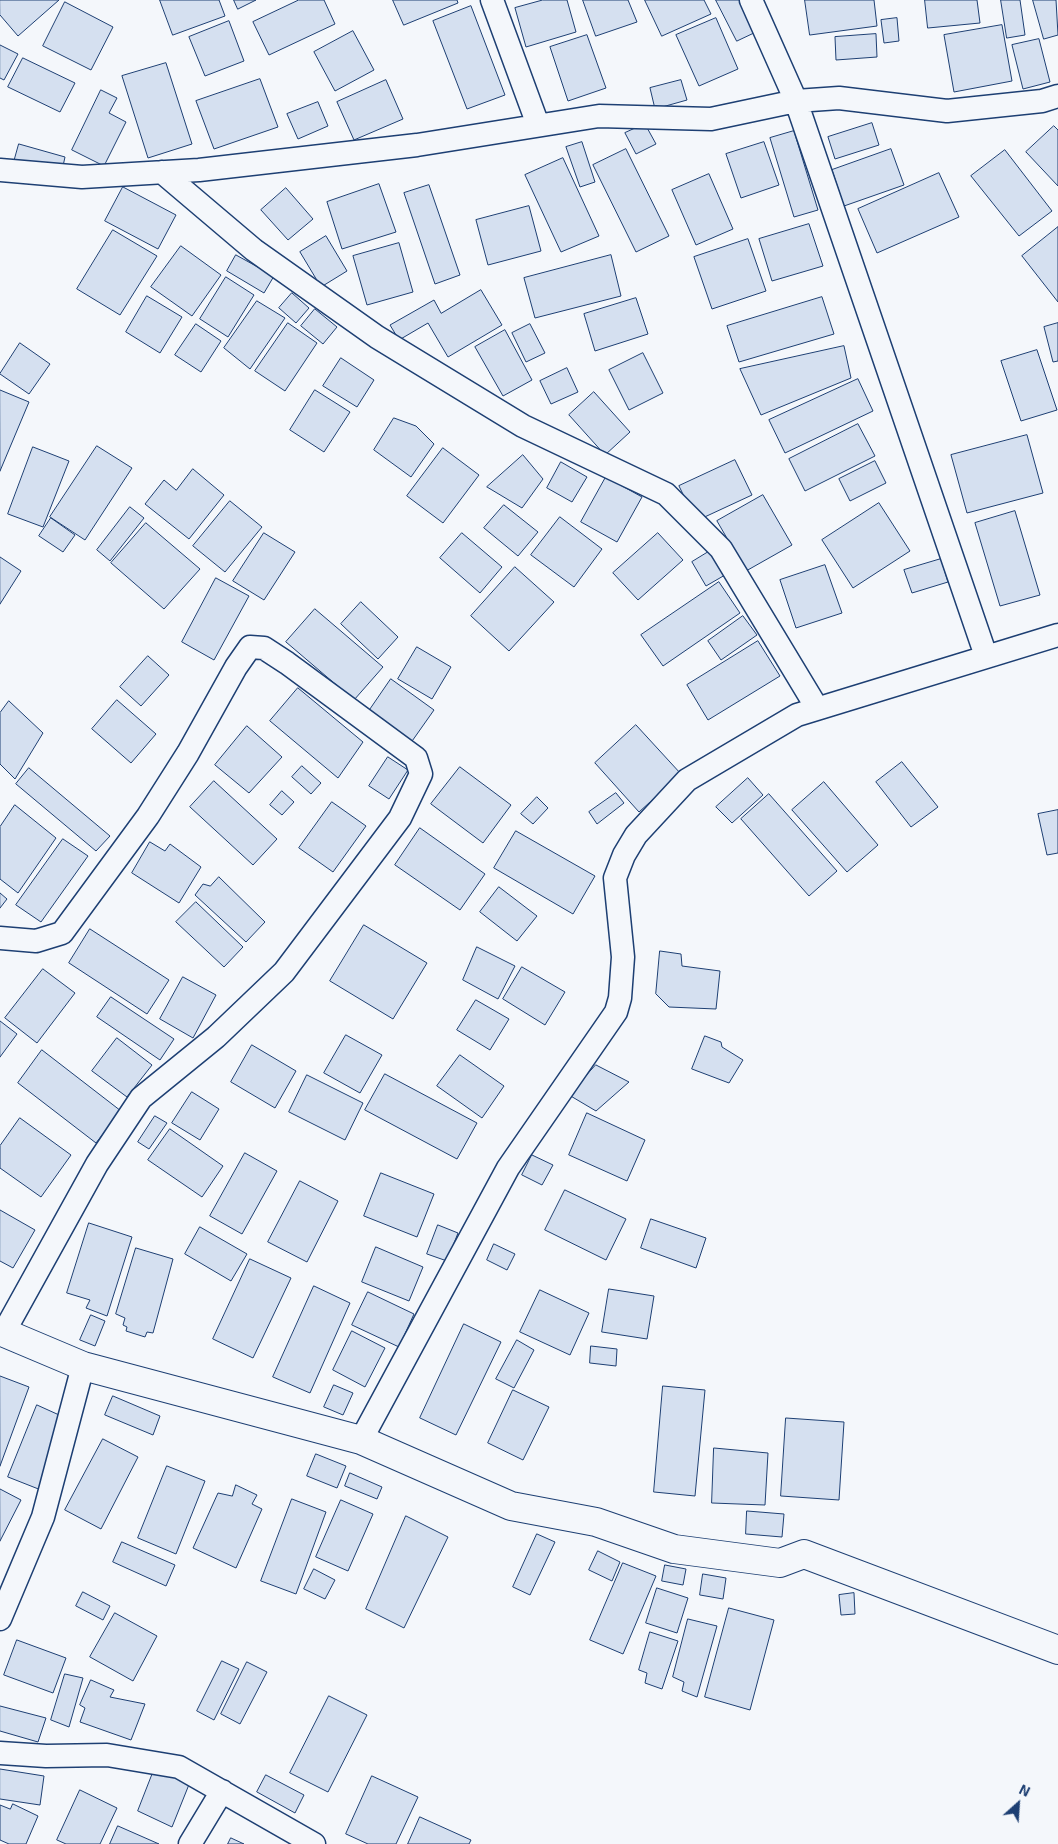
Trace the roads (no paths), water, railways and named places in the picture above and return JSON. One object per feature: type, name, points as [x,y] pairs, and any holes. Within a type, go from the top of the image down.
[{"type":"street","points":[[492,0],[538,125]]},
{"type":"street","points":[[751,0],[796,101],[986,656]]},
{"type":"street","points":[[0,170],[82,177],[162,172],[417,145],[599,116],[711,119],[796,101],[839,98],[947,111],[1042,101],[1058,96]]},
{"type":"street","points":[[162,172],[254,250],[377,337],[523,426],[666,494],[721,549],[817,708]]},
{"type":"street","points":[[361,1440],[508,1168],[616,1012],[620,998],[622,957],[615,878],[624,855],[636,835],[687,780],[796,714],[1058,635]]},
{"type":"street","points":[[0,938],[36,941],[62,932],[163,792],[188,753],[236,667],[250,647],[264,648],[287,663],[416,758],[420,765],[421,774],[400,818],[284,972],[216,1038],[141,1098],[97,1164],[2,1332],[83,1366],[361,1440],[415,1466],[511,1506],[596,1522],[674,1549],[780,1563],[804,1554],[1058,1650]]},
{"type":"street","points":[[0,1619],[43,1517],[83,1366]]},
{"type":"street","points":[[0,1753],[46,1756],[107,1755],[179,1768],[314,1844]]},
{"type":"street","points":[[190,1844],[222,1791]]}]
